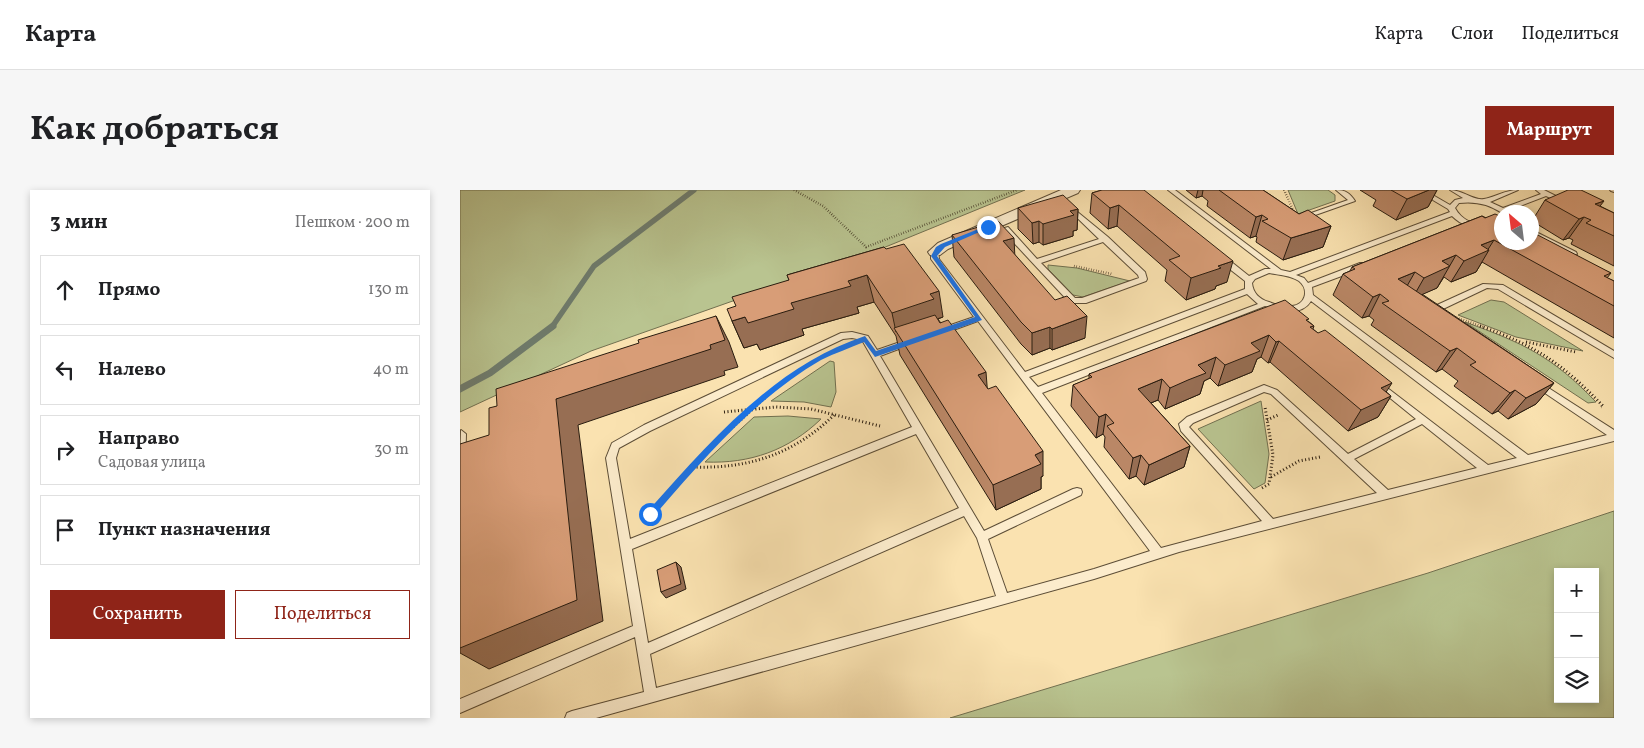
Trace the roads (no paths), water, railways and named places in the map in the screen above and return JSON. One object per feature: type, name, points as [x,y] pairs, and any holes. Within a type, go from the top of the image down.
[{"type":"street","points":[[935,252],[943,246],[1073,190]]},
{"type":"lane","points":[[1171,190],[1278,271]]},
{"type":"lane","points":[[1295,219],[1352,201],[1349,196],[1339,190]]},
{"type":"lane","points":[[1419,190],[1469,224],[1494,232]]},
{"type":"lane","points":[[1454,190],[1472,200]]},
{"type":"lane","points":[[1483,202],[1515,190]]},
{"type":"lane","points":[[1539,190],[1572,206]]},
{"type":"lane","points":[[1520,205],[1546,194]]},
{"type":"lane","points":[[998,222],[1070,299],[1077,302],[1143,279],[1142,274],[1058,196]]},
{"type":"lane","points":[[1291,274],[1452,211],[1457,201],[1472,200],[1483,202],[1494,208]]},
{"type":"lane","points":[[1460,227],[1469,224]]},
{"type":"lane","points":[[1487,228],[1494,227]]},
{"type":"lane","points":[[1539,236],[1581,258]]},
{"type":"lane","points":[[1035,262],[1105,239]]},
{"type":"lane","points":[[1212,250],[1249,280]]},
{"type":"lane","points":[[935,252],[935,259],[1158,553]]},
{"type":"lane","points":[[1308,286],[1371,262]]},
{"type":"lane","points":[[1249,280],[1258,273],[1278,271],[1291,274],[1308,286],[1311,296],[1526,459]]},
{"type":"lane","points":[[1249,280],[1249,290],[1252,296],[1264,304],[1285,309],[1301,307],[1311,296]]},
{"type":"lane","points":[[1442,319],[1437,315],[1436,310],[1486,286],[1500,287],[1614,355]]},
{"type":"lane","points":[[1023,376],[1249,290]]},
{"type":"lane","points":[[1036,392],[1264,304]]},
{"type":"lane","points":[[1285,309],[1300,321]]},
{"type":"lane","points":[[936,333],[979,318]]},
{"type":"lane","points":[[651,696],[611,458],[615,446],[626,438],[828,340],[852,335],[865,338],[982,537],[1003,599]]},
{"type":"lane","points":[[875,354],[918,339]]},
{"type":"lane","points":[[1369,376],[1486,469]]},
{"type":"lane","points":[[1530,379],[1614,436]]},
{"type":"lane","points":[[1271,524],[1187,432],[1184,424],[1262,389],[1274,392],[1386,495]]},
{"type":"lane","points":[[1344,456],[1423,420]]},
{"type":"lane","points":[[626,546],[918,429]]},
{"type":"lane","points":[[460,469],[461,434]]},
{"type":"lane","points":[[572,718],[1003,599],[1158,553],[1614,436]]},
{"type":"lane","points":[[982,537],[1077,492]]},
{"type":"lane","points":[[643,650],[966,510]]},
{"type":"lane","points":[[460,706],[640,629]]},
{"type":"waterway","points":[[552,326],[594,266],[694,190]]},
{"type":"waterway","points":[[460,389],[490,373],[552,326]]}]
